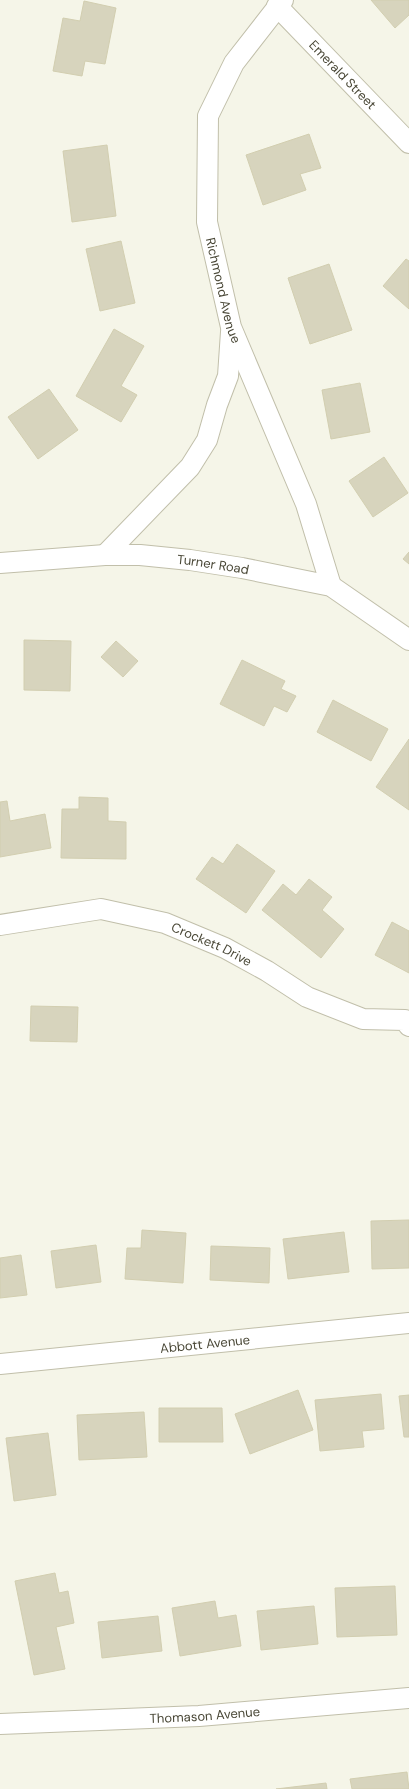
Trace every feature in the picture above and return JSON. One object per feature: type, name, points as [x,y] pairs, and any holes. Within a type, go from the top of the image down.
[{"type":"street","name":"Emerald Street","points":[[280,3],[409,143]]},
{"type":"street","name":"Richmond Avenue","points":[[280,3],[234,63],[208,116],[207,222],[231,327],[306,504],[331,586]]},
{"type":"street","points":[[105,555],[190,467],[207,440],[217,405],[228,376],[231,327]]},
{"type":"street","name":"Turner Road","points":[[0,562],[140,554],[242,568],[331,586],[409,640]]},
{"type":"street","name":"Crockett Drive","points":[[0,924],[101,909],[165,923],[225,948],[266,971],[307,997],[363,1019],[408,1022]]},
{"type":"street","name":"Abbott Avenue","points":[[0,1364],[409,1323]]},
{"type":"street","name":"Thomason Avenue","points":[[0,1724],[199,1716],[409,1698]]},
{"type":"building","points":[[371,0],[409,0],[409,15],[395,28]]},
{"type":"building","points":[[84,1],[116,8],[105,64],[85,61],[82,76],[53,71],[63,18],[80,21]]},
{"type":"building","points":[[309,134],[321,168],[300,174],[306,190],[263,205],[246,155]]},
{"type":"building","points":[[107,145],[116,216],[72,222],[63,151]]},
{"type":"building","points":[[121,241],[135,303],[100,311],[86,249]]},
{"type":"building","points":[[406,259],[409,261],[409,309],[383,286]]},
{"type":"building","points":[[329,264],[352,330],[310,344],[288,278]]},
{"type":"building","points":[[114,329],[144,346],[121,386],[137,395],[121,422],[76,396]]},
{"type":"building","points":[[360,383],[370,432],[331,439],[322,390]]},
{"type":"building","points":[[49,389],[78,430],[38,459],[8,417]]},
{"type":"building","points":[[384,457],[408,493],[373,517],[349,481]]},
{"type":"building","points":[[409,552],[409,564],[403,559]]},
{"type":"building","points":[[24,640],[71,641],[70,691],[24,690]]},
{"type":"building","points":[[116,641],[138,661],[123,677],[101,657]]},
{"type":"building","points":[[242,660],[285,681],[281,689],[296,696],[287,712],[274,706],[264,726],[220,704]]},
{"type":"building","points":[[333,700],[388,729],[371,761],[317,732]]},
{"type":"building","points":[[409,739],[409,810],[376,787]]},
{"type":"building","points":[[79,797],[108,798],[108,821],[126,822],[126,859],[61,858],[62,809],[79,809]]},
{"type":"building","points":[[7,801],[10,821],[45,814],[51,848],[0,857],[0,802]]},
{"type":"building","points":[[237,844],[275,871],[246,913],[196,879],[212,857],[223,864]]},
{"type":"building","points":[[309,879],[332,897],[322,910],[344,929],[321,958],[262,910],[283,884],[296,895]]},
{"type":"building","points":[[392,922],[409,931],[409,973],[375,955]]},
{"type":"building","points":[[31,1006],[78,1007],[77,1042],[30,1041]]},
{"type":"building","points":[[409,1220],[409,1268],[372,1269],[371,1221]]},
{"type":"building","points":[[142,1230],[186,1233],[183,1283],[125,1279],[127,1248],[141,1248]]},
{"type":"building","points":[[344,1232],[349,1272],[288,1279],[283,1239]]},
{"type":"building","points":[[96,1245],[101,1282],[56,1288],[51,1251]]},
{"type":"building","points":[[211,1246],[270,1248],[269,1283],[210,1280]]},
{"type":"building","points":[[21,1255],[27,1295],[0,1298],[0,1258]]},
{"type":"building","points":[[298,1390],[313,1430],[250,1454],[235,1414]]},
{"type":"building","points":[[381,1394],[384,1429],[362,1431],[364,1447],[320,1451],[315,1400]]},
{"type":"building","points":[[409,1395],[409,1437],[404,1437],[399,1396]]},
{"type":"building","points":[[159,1408],[222,1408],[223,1442],[159,1442]]},
{"type":"building","points":[[144,1412],[147,1457],[79,1460],[77,1415]]},
{"type":"building","points":[[48,1433],[56,1495],[14,1501],[6,1438]]},
{"type":"building","points":[[55,1573],[59,1593],[68,1591],[74,1623],[56,1627],[65,1669],[34,1675],[15,1581]]},
{"type":"building","points":[[395,1586],[397,1635],[337,1637],[335,1588]]},
{"type":"building","points":[[215,1601],[218,1618],[236,1615],[241,1646],[180,1656],[172,1608]]},
{"type":"building","points":[[314,1606],[318,1644],[261,1650],[257,1611]]},
{"type":"building","points":[[158,1616],[162,1651],[102,1658],[98,1622]]},
{"type":"building","points":[[407,1772],[409,1789],[352,1789],[350,1779]]},
{"type":"building","points":[[326,1783],[327,1789],[276,1789]]}]
